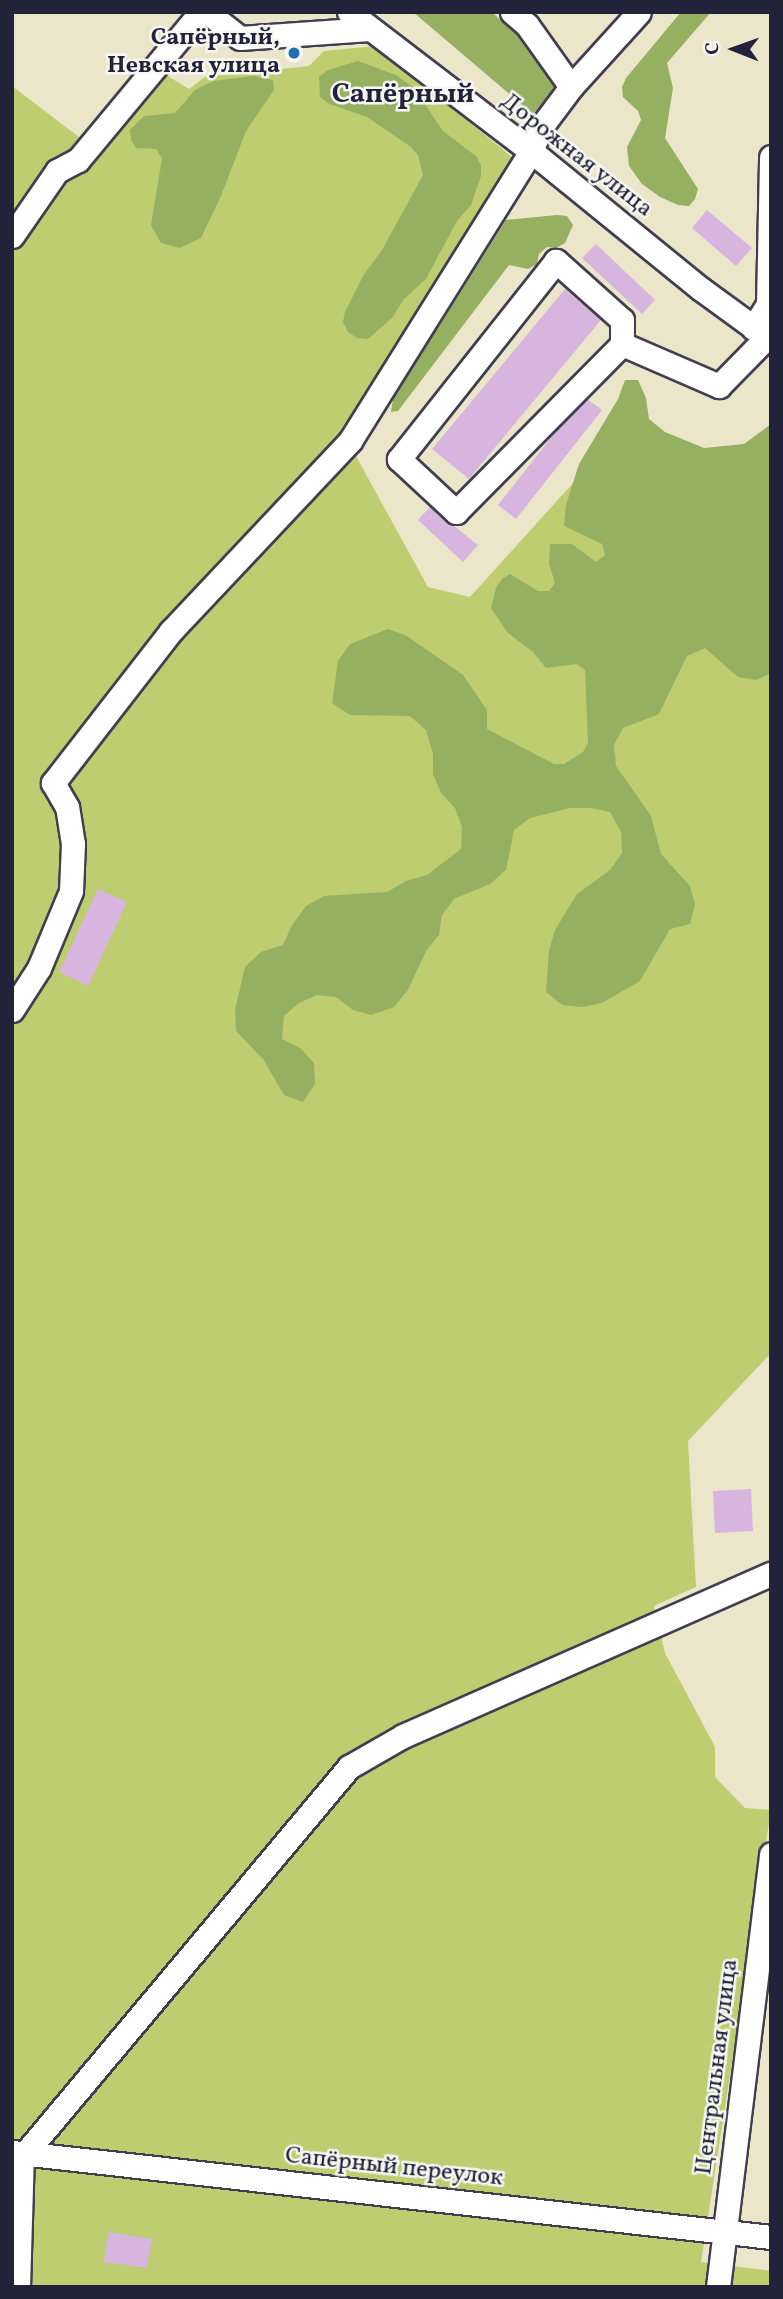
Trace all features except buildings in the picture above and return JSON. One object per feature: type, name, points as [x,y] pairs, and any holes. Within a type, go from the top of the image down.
[{"type":"street","points":[[12,236],[57,171],[78,160],[201,12]]},
{"type":"street","points":[[207,12],[240,38],[370,29]]},
{"type":"street","name":"Дорожная улица","points":[[349,12],[531,151],[763,336]]},
{"type":"street","points":[[512,12],[527,25],[571,87]]},
{"type":"street","points":[[12,1010],[39,968],[71,891],[73,844],[67,807],[53,783],[171,631],[350,441],[531,151],[541,127],[571,87],[639,12]]},
{"type":"street","points":[[622,344],[719,386],[763,336],[768,304],[771,157]]},
{"type":"street","points":[[556,261],[622,320],[622,344],[456,512],[399,459],[556,261]]},
{"type":"street","points":[[18,2287],[16,2158],[349,1767],[403,1736],[771,1574]]},
{"type":"street","name":"Центральная улица","points":[[718,2287],[771,1854]]},
{"type":"street","name":"Сапёрный переулок","points":[[16,2158],[771,2237]]},
{"type":"green space","points":[[413,12],[492,12],[520,38],[556,87],[533,114]]},
{"type":"green space","points":[[681,12],[711,12],[667,63],[673,88],[665,138],[698,189],[689,206],[678,205],[660,197],[642,184],[629,166],[627,147],[641,120],[638,111],[623,97],[622,87],[626,78]]},
{"type":"green space","points":[[376,46],[513,158],[343,435],[238,545],[264,554],[352,449],[428,587],[470,597],[593,461],[771,603],[771,1353],[688,1441],[696,1587],[654,1606],[665,1653],[715,1747],[715,1777],[745,1808],[771,1810],[701,2262],[771,2271],[771,2287],[12,2287],[12,86],[92,147],[158,70],[189,89],[205,77],[309,66],[324,51]]},
{"type":"green space","points":[[358,61],[396,75],[414,88],[443,131],[477,157],[481,166],[481,176],[471,205],[457,221],[426,279],[404,299],[392,318],[368,339],[357,338],[348,332],[343,322],[345,312],[363,276],[382,250],[423,175],[418,155],[411,147],[367,117],[329,104],[320,97],[319,77],[328,70]]},
{"type":"green space","points":[[253,76],[273,80],[274,90],[246,131],[221,196],[201,238],[180,248],[161,243],[151,225],[162,158],[156,149],[136,148],[131,140],[130,130],[144,116],[175,113],[195,90],[213,81]]},
{"type":"green space","points":[[567,216],[573,225],[565,243],[556,248],[547,247],[539,254],[537,264],[528,269],[509,265],[398,411],[391,412],[393,399],[506,220]]},
{"type":"green space","points":[[625,380],[638,380],[646,398],[649,419],[665,432],[704,448],[744,444],[771,424],[771,673],[756,680],[738,677],[705,648],[687,656],[659,714],[623,728],[614,745],[616,766],[651,816],[661,854],[690,886],[695,905],[690,924],[670,929],[640,981],[602,1003],[582,1007],[562,1005],[546,992],[549,950],[555,930],[577,894],[610,870],[622,853],[621,832],[610,812],[591,808],[570,808],[530,818],[514,830],[506,870],[490,884],[454,899],[442,915],[439,935],[426,951],[408,990],[394,1007],[371,1015],[353,1010],[336,997],[317,995],[299,1003],[284,1016],[282,1039],[300,1048],[314,1063],[315,1084],[303,1102],[284,1095],[263,1059],[236,1031],[235,1010],[245,967],[261,952],[283,945],[292,925],[306,906],[324,896],[387,892],[406,881],[427,875],[461,849],[462,827],[455,808],[441,793],[433,774],[433,754],[426,730],[410,716],[350,715],[332,703],[338,661],[350,644],[388,629],[407,636],[463,675],[487,710],[487,729],[554,764],[564,764],[583,752],[588,743],[585,670],[577,664],[546,668],[533,652],[508,633],[491,608],[496,588],[502,579],[510,574],[538,591],[549,591],[555,583],[549,564],[550,544],[572,544],[596,562],[605,555],[602,544],[564,526],[566,505],[579,464],[618,399]]},
{"type":"place","name":"Сапёрный, Невская улица","points":[[294,53]]},
{"type":"district","name":"Сапёрный","points":[[403,95]]}]
